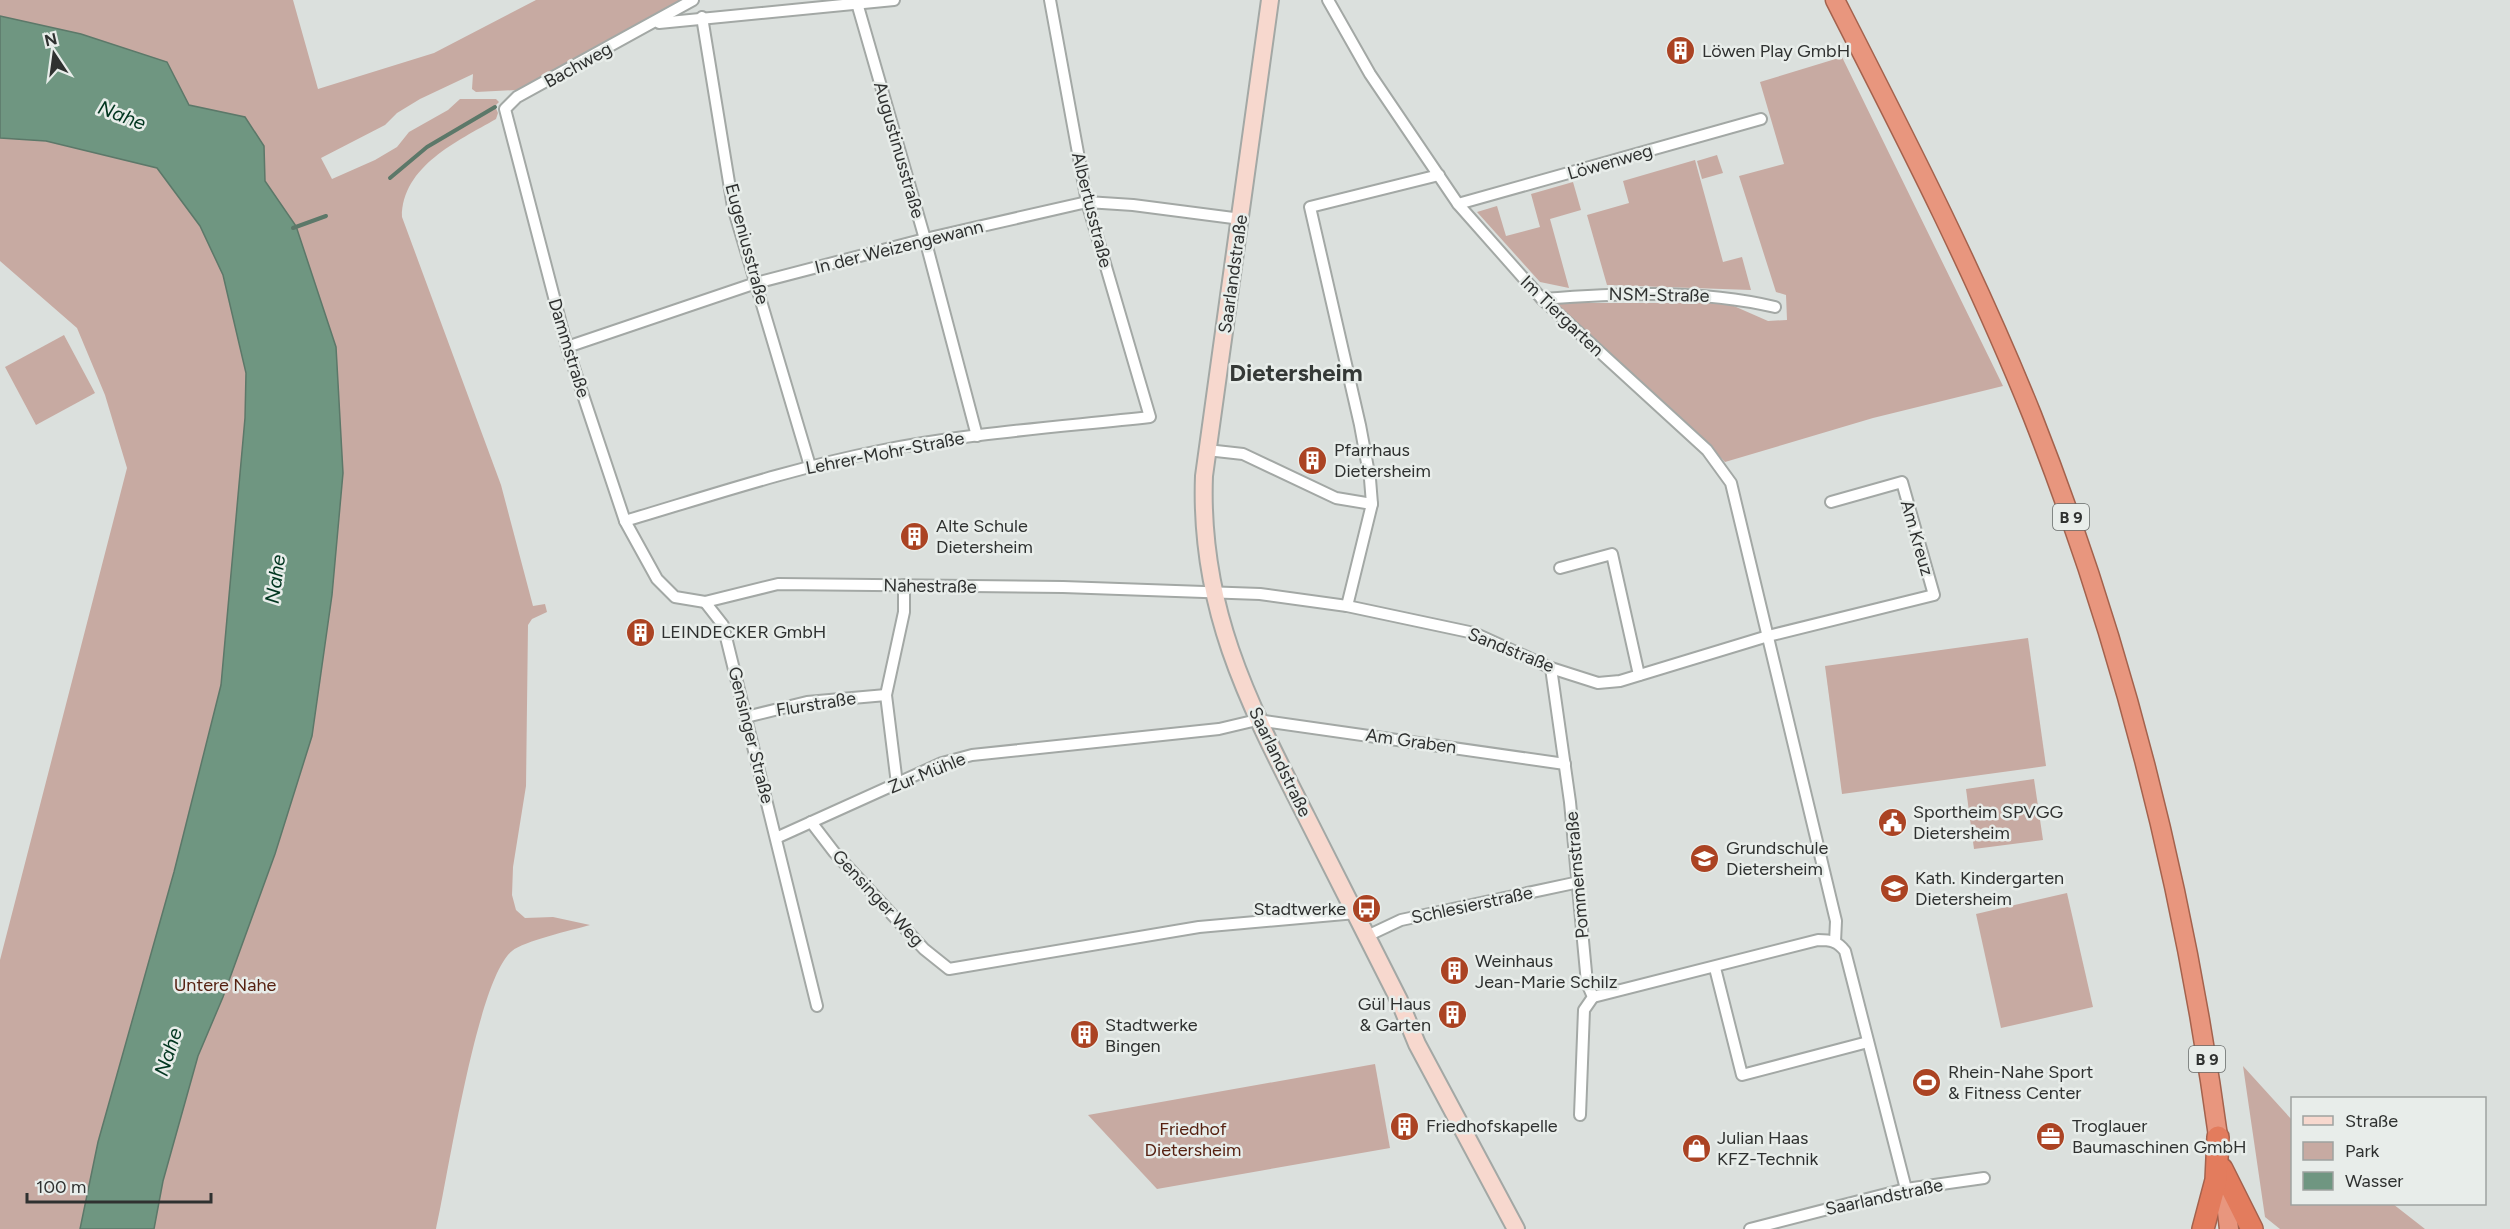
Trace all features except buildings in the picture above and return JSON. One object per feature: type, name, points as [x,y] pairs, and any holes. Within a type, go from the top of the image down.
[{"type":"highway","name":"B 9","points":[[1840,3],[1947,224],[2004,350],[2056,477],[2104,616],[2145,756],[2175,879],[2195,980],[2229,1229]]},
{"type":"highway","points":[[2203,1229],[2216,1180],[2218,1137]]},
{"type":"highway","points":[[2222,1169],[2252,1229]]},
{"type":"main road","name":"Saarlandstraße","points":[[1270,0],[1207,450],[1203,505],[1206,550],[1213,592],[1231,657],[1257,720],[1399,1000],[1417,1044],[1516,1229]]},
{"type":"street","name":"Bachweg","points":[[506,109],[517,98],[693,0]]},
{"type":"street","name":"Bachweg","points":[[652,24],[894,0]]},
{"type":"street","name":"Albertusstraße","points":[[1050,0],[1087,202],[1150,417]]},
{"type":"street","name":"Im Tiergarten","points":[[1328,0],[1370,74],[1458,204],[1542,299],[1707,450],[1731,483],[1768,636]]},
{"type":"street","name":"Augustinusstraße","points":[[857,3],[925,239],[977,436]]},
{"type":"street","name":"Eugeniusstraße","points":[[702,18],[734,207],[810,466]]},
{"type":"street","name":"Dammstraße","points":[[506,109],[567,347],[625,521],[657,579]]},
{"type":"street","name":"Löwenweg","points":[[1458,204],[1761,118]]},
{"type":"street","points":[[1347,606],[1372,504],[1360,425],[1310,207],[1439,175]]},
{"type":"street","name":"In der Weizengewann","points":[[567,347],[756,283],[925,239],[1087,202],[1133,204],[1241,219]]},
{"type":"street","name":"NSM-Straße","points":[[1542,299],[1606,294],[1688,294],[1734,298],[1775,307]]},
{"type":"street","name":"Lehrer-Mohr-Straße","points":[[625,521],[810,466],[881,450],[977,436],[1150,417]]},
{"type":"street","points":[[1207,450],[1244,454],[1336,498],[1372,504]]},
{"type":"street","name":"Am Kreuz","points":[[1831,502],[1902,482],[1934,595]]},
{"type":"street","points":[[1560,568],[1612,554],[1639,675]]},
{"type":"street","name":"Nahestraße","points":[[657,579],[675,597],[705,602],[778,584],[1213,592]]},
{"type":"street","points":[[897,784],[886,695],[904,612],[904,585]]},
{"type":"street","name":"Sandstraße","points":[[1213,592],[1260,594],[1347,606],[1474,633],[1551,668],[1598,683],[1620,681],[1768,636],[1934,595]]},
{"type":"street","name":"Gensinger Straße","points":[[705,602],[723,625],[776,838]]},
{"type":"street","points":[[1768,636],[1836,921],[1835,942]]},
{"type":"street","name":"Pommernstraße","points":[[1551,668],[1579,882],[1587,983],[1593,997]]},
{"type":"street","name":"Flurstraße","points":[[746,717],[807,702],[886,695]]},
{"type":"street","name":"Am Graben","points":[[1257,720],[1565,764]]},
{"type":"street","name":"Zur Mühle","points":[[776,838],[942,764],[972,755],[1219,729],[1257,720]]},
{"type":"street","name":"Gensinger Weg","points":[[812,822],[834,852],[924,949],[949,969],[1199,927],[1356,914]]},
{"type":"street","points":[[776,838],[817,1006]]},
{"type":"street","name":"Schlesierstraße","points":[[1367,936],[1410,918],[1579,882]]},
{"type":"street","points":[[1580,1115],[1584,1010],[1593,997],[1715,968],[1818,940],[1835,942],[1845,951],[1905,1189]]},
{"type":"street","points":[[1715,968],[1742,1075],[1868,1042]]},
{"type":"street","name":"Saarlandstraße","points":[[1750,1229],[1905,1189],[1984,1178]]},
{"type":"green space","name":"Untere Nahe","points":[[0,0],[293,0],[318,89],[434,53],[536,0],[693,0],[673,12],[652,16],[531,85],[516,90],[476,92],[472,89],[473,74],[420,99],[397,113],[385,125],[321,158],[332,179],[375,160],[397,147],[409,132],[448,110],[460,99],[496,99],[499,102],[495,106],[498,113],[496,119],[450,146],[422,169],[411,183],[404,199],[402,217],[501,485],[533,606],[545,604],[547,612],[532,619],[528,625],[526,786],[513,867],[512,895],[516,910],[525,918],[553,917],[590,925],[518,947],[512,951],[499,969],[487,999],[465,1081],[436,1229],[0,1229],[0,960],[127,468],[105,395],[77,328],[0,261]]},
{"type":"green space","points":[[1842,57],[2003,386],[1873,418],[1725,462],[1669,407],[1551,303],[1727,303],[1768,321],[1787,320],[1786,295],[1776,292],[1739,176],[1784,164],[1760,82]]},
{"type":"green space","points":[[1717,155],[1723,173],[1702,179],[1697,161]]},
{"type":"green space","points":[[1695,160],[1723,262],[1742,257],[1751,290],[1607,285],[1587,215],[1629,203],[1623,181]]},
{"type":"green space","points":[[1573,182],[1581,210],[1550,219],[1569,288],[1540,282],[1477,212],[1497,206],[1506,236],[1540,227],[1531,194]]},
{"type":"green space","points":[[64,335],[95,393],[36,425],[5,367]]},
{"type":"green space","points":[[2028,638],[2046,766],[1842,794],[1825,666]]},
{"type":"green space","points":[[2034,779],[2043,840],[1974,849],[1966,789]]},
{"type":"green space","points":[[2067,893],[2093,1007],[2001,1028],[1976,914]]},
{"type":"green space","name":"Friedhof Dietersheim","points":[[1375,1064],[1390,1148],[1157,1189],[1088,1115]]},
{"type":"green space","points":[[2243,1066],[2291,1119],[2291,1205],[2394,1205],[2425,1229],[2280,1229],[2265,1217]]},
{"type":"water","name":"Nahe","points":[[0,16],[81,34],[167,62],[189,105],[245,117],[264,146],[265,181],[296,226],[336,347],[343,473],[332,595],[312,736],[275,854],[223,997],[198,1056],[163,1181],[154,1229],[80,1229],[98,1142],[174,872],[221,685],[245,418],[246,373],[223,275],[200,226],[157,168],[46,141],[0,138]]},
{"type":"waterway","points":[[390,178],[427,147],[495,107]]},
{"type":"waterway","points":[[293,228],[326,216]]},
{"type":"place","name":"Löwen Play GmbH","points":[[1681,51]]},
{"type":"place","name":"Pfarrhaus Dietersheim","points":[[1313,460]]},
{"type":"place","name":"Alte Schule Dietersheim","points":[[915,536]]},
{"type":"place","name":"LEINDECKER GmbH","points":[[640,632]]},
{"type":"place","name":"Sportheim SPVGG Dietersheim","points":[[1892,822]]},
{"type":"place","name":"Grundschule Dietersheim","points":[[1705,858]]},
{"type":"place","name":"Kath. Kindergarten Dietersheim","points":[[1894,888]]},
{"type":"place","name":"Stadtwerke","points":[[1367,909]]},
{"type":"place","name":"Weinhaus Jean-Marie Schilz","points":[[1454,971]]},
{"type":"place","name":"Gül Haus & Garten","points":[[1452,1014]]},
{"type":"place","name":"Stadtwerke Bingen","points":[[1084,1035]]},
{"type":"place","name":"Rhein-Nahe Sport & Fitness Center","points":[[1927,1082]]},
{"type":"place","name":"Friedhofskapelle","points":[[1405,1126]]},
{"type":"place","name":"Troglauer Baumaschinen GmbH","points":[[2051,1136]]},
{"type":"place","name":"Julian Haas KFZ-Technik","points":[[1696,1148]]},
{"type":"district","name":"Dietersheim","points":[[1296,373]]}]
